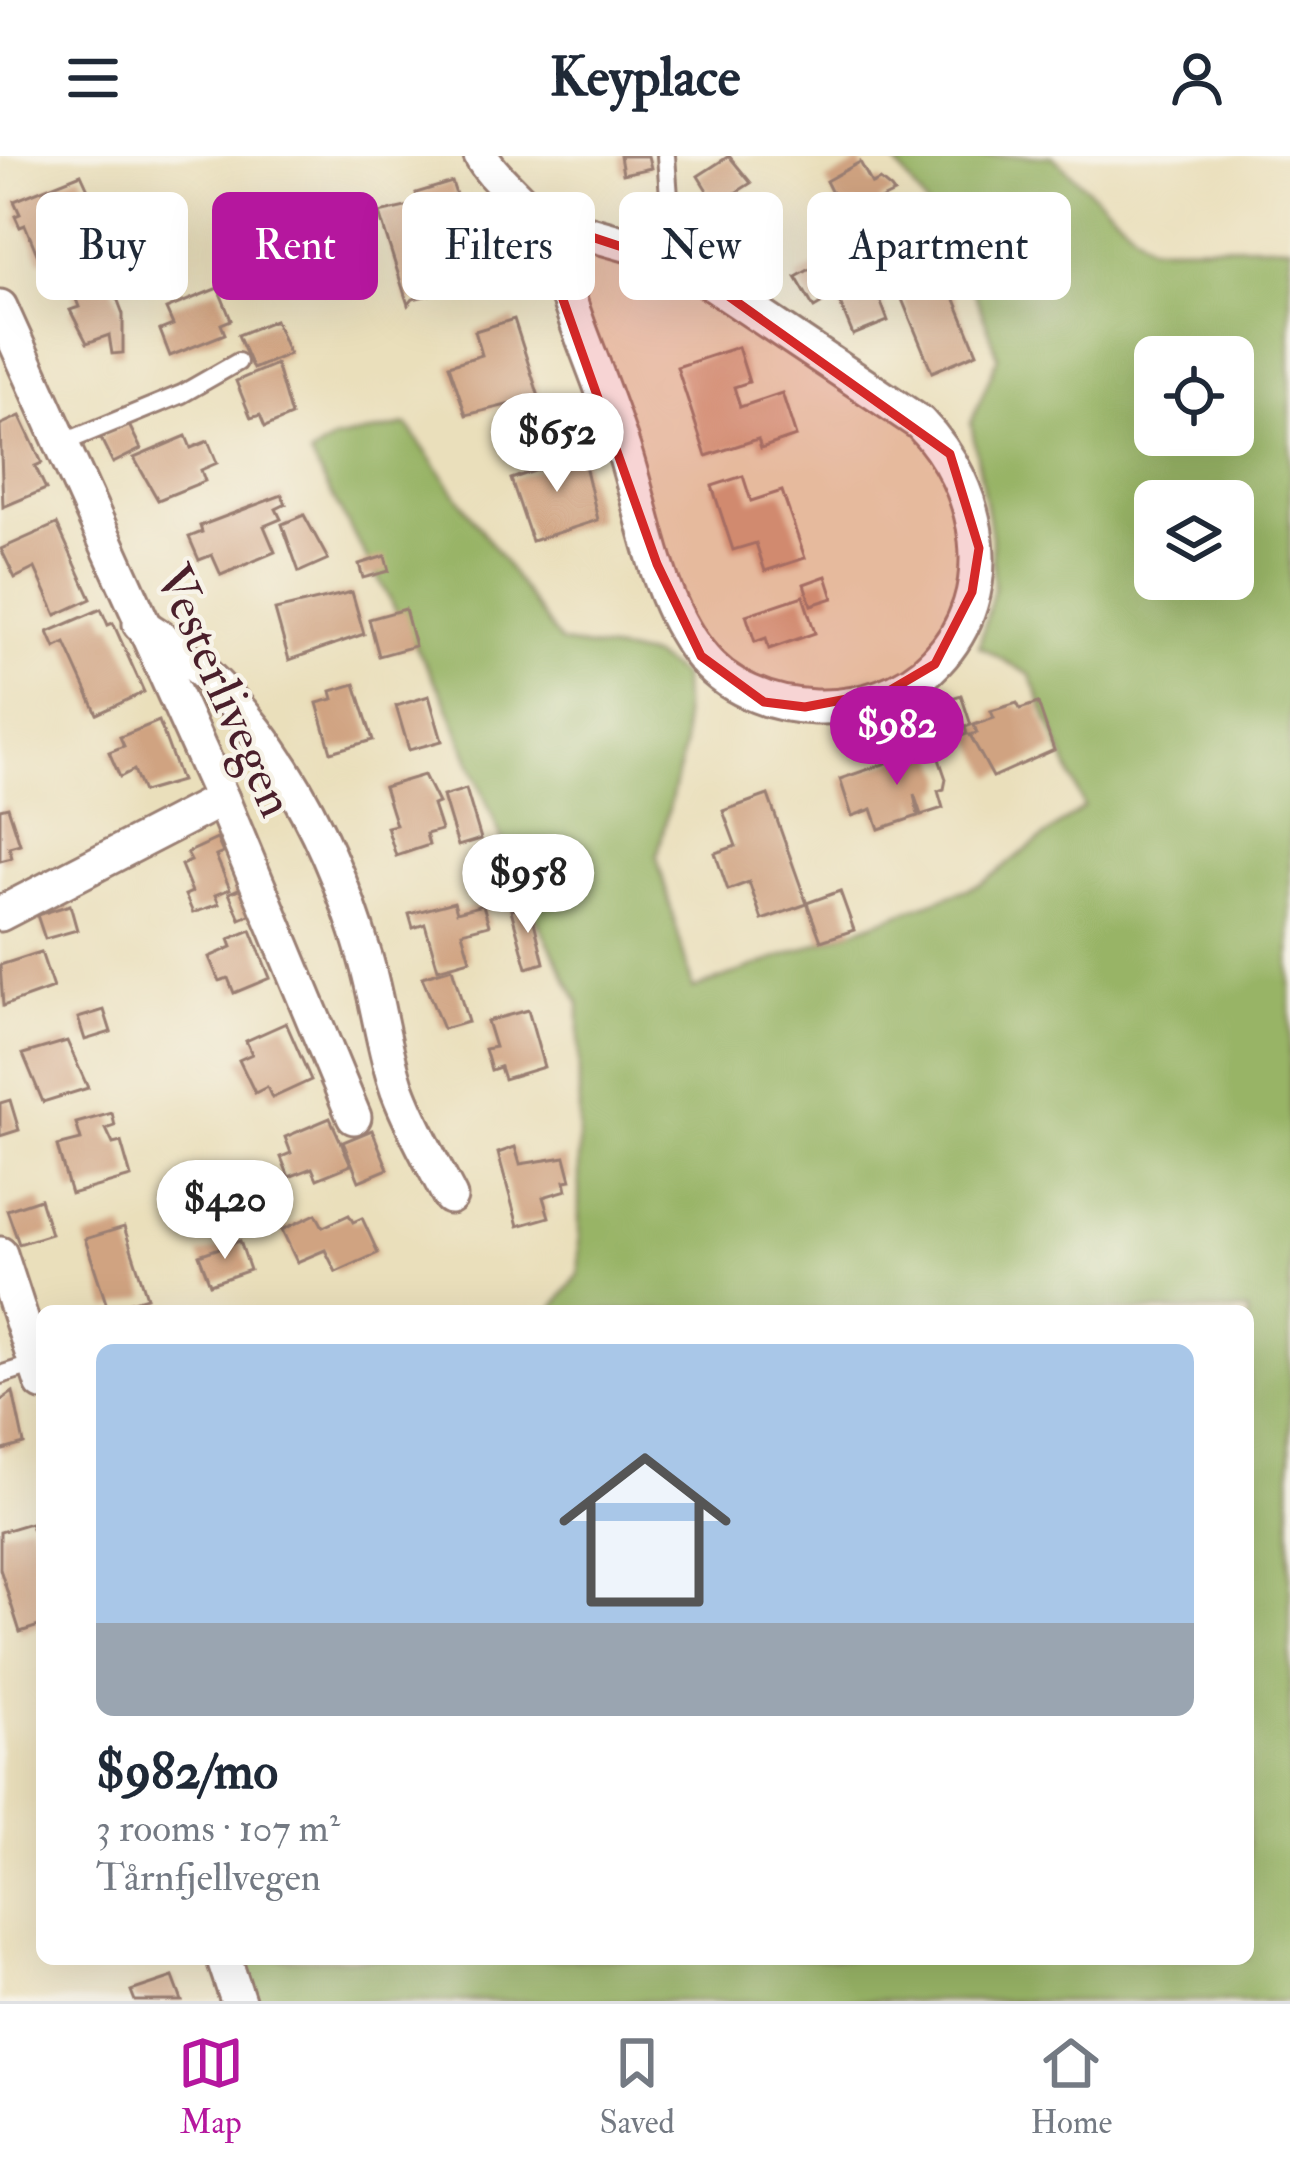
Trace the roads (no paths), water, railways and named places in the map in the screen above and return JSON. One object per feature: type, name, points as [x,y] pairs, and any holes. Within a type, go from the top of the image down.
[{"type":"street","points":[[481,156],[512,192]]},
{"type":"street","points":[[566,300],[623,448],[657,564],[681,625],[700,656],[764,702],[842,704],[889,691],[935,664],[972,592],[979,548],[974,519],[950,454],[920,424],[732,300]]},
{"type":"street","name":"Vesterlivegen","points":[[0,307],[222,799],[354,1117]]},
{"type":"street","points":[[140,624],[178,648],[216,690],[271,752],[312,815],[360,941],[396,1086],[450,1197]]},
{"type":"street","points":[[0,914],[222,799]]},
{"type":"street","points":[[0,1254],[36,1364]]},
{"type":"street","points":[[226,1965],[238,2001]]},
{"type":"lane","points":[[666,156],[669,192]]},
{"type":"lane","points":[[60,443],[182,394],[238,362]]},
{"type":"lane","points":[[0,1376],[36,1373]]}]
